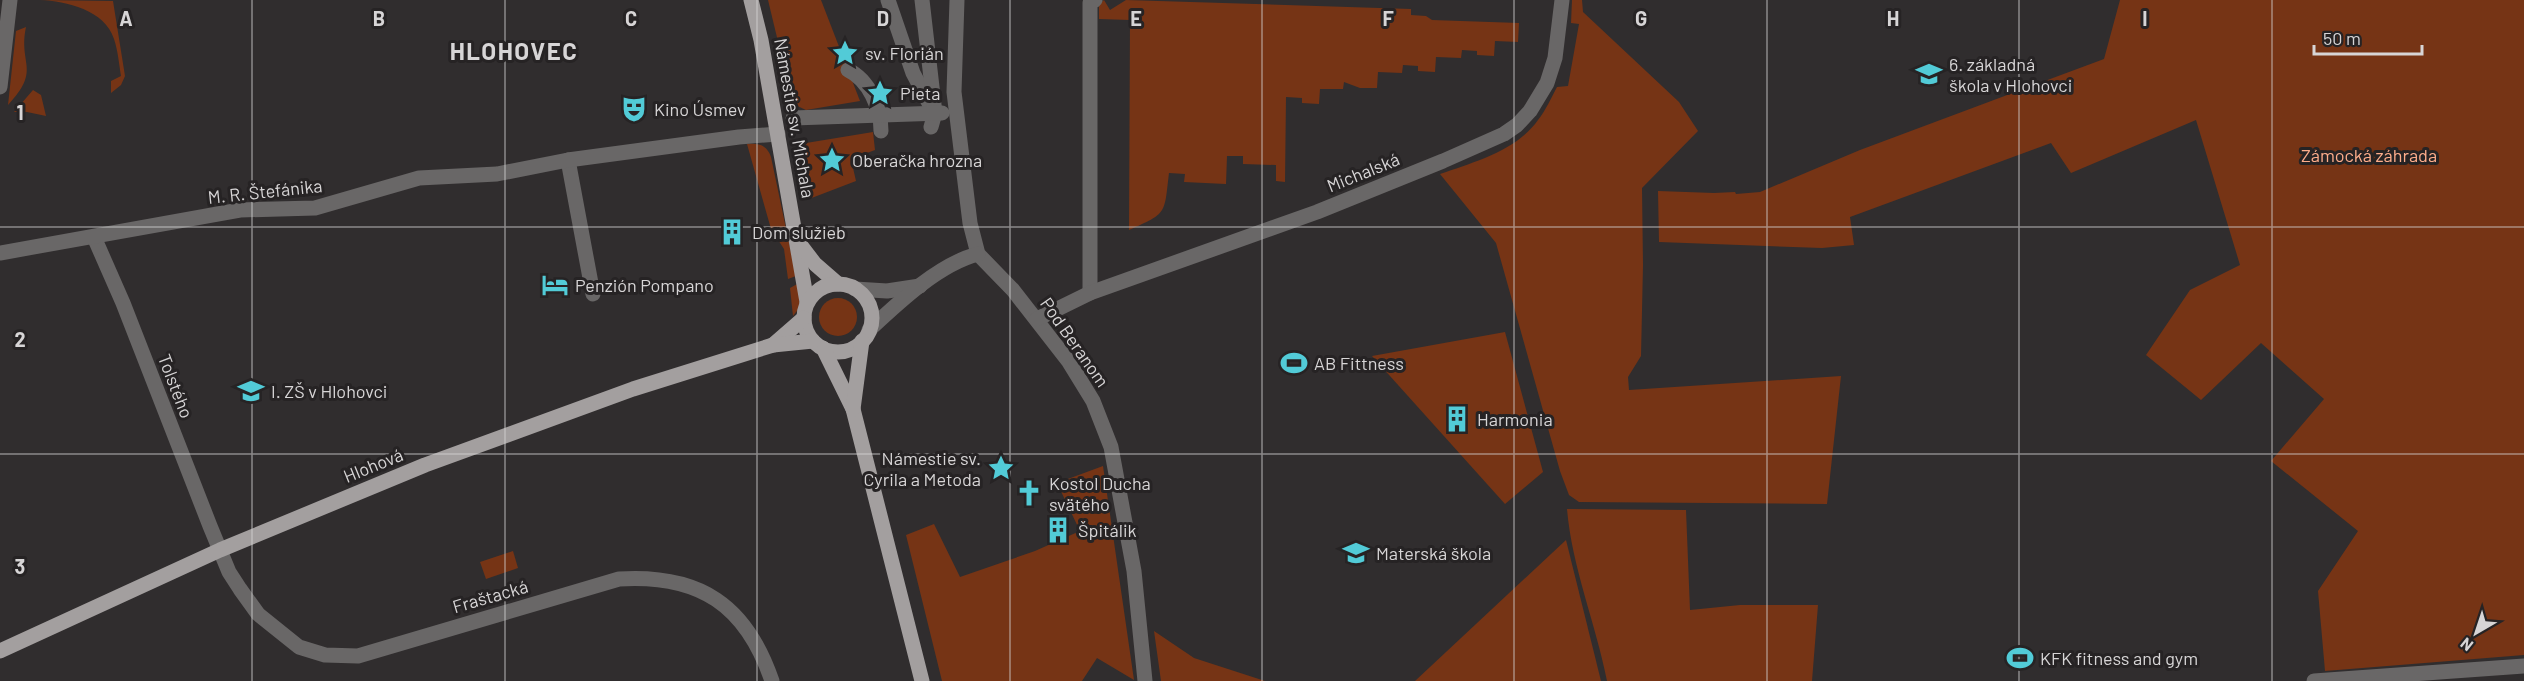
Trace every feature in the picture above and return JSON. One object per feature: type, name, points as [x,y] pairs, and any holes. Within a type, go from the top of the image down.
[{"type":"main road","name":"Námestie sv. Michala","points":[[751,0],[761,40],[799,243],[806,310]]},
{"type":"main road","name":"Námestie sv. Michala","points":[[799,243],[815,264],[838,284]]},
{"type":"main road","points":[[853,409],[871,310],[862,294],[855,289],[838,284],[820,289],[806,310],[807,333],[818,345],[853,409],[922,681]]},
{"type":"main road","name":"Hlohová","points":[[772,345],[806,310]]},
{"type":"main road","points":[[818,345],[845,351],[866,335]]},
{"type":"main road","name":"Hlohová","points":[[0,651],[220,550],[435,461],[633,389],[772,345],[818,345]]},
{"type":"street","points":[[0,87],[10,0]]},
{"type":"street","points":[[888,0],[913,73],[936,118]]},
{"type":"street","points":[[922,0],[936,118]]},
{"type":"street","points":[[866,335],[920,286],[963,258],[978,254],[970,223],[954,92],[957,0]]},
{"type":"street","name":"Michalská","points":[[1037,319],[1090,293],[1317,212],[1504,134],[1517,125],[1530,111],[1547,83],[1555,58],[1562,0]]},
{"type":"street","points":[[1090,293],[1093,1]]},
{"type":"street","points":[[913,73],[929,62]]},
{"type":"street","points":[[848,70],[860,76],[881,115],[881,131]]},
{"type":"street","name":"Námestie sv. Michala","points":[[793,118],[881,115],[936,118]]},
{"type":"street","name":"M. R. Štefánika","points":[[0,253],[240,210],[315,208],[419,178],[497,174],[568,160],[739,137],[778,134]]},
{"type":"street","points":[[568,160],[593,294]]},
{"type":"street","name":"Tolstého","points":[[94,237],[123,303],[220,550]]},
{"type":"street","name":"Pod Beranom","points":[[978,254],[1013,290],[1069,362],[1093,401],[1112,447],[1134,571],[1144,681]]},
{"type":"street","points":[[855,289],[887,291],[920,286]]},
{"type":"street","name":"Fraštacká","points":[[220,550],[232,577],[258,614],[299,647],[325,655],[358,656],[619,579],[660,579],[693,588],[723,604],[746,627],[763,654],[772,681]]},
{"type":"street","points":[[2314,681],[2524,666]]},
{"type":"green space","points":[[40,0],[113,1],[125,76],[121,85],[111,93],[111,81],[121,76],[114,39],[102,21],[93,14],[72,5]]},
{"type":"green space","points":[[768,0],[821,0],[860,101],[806,110],[793,104]]},
{"type":"green space","points":[[1104,0],[1110,10],[1126,0],[1411,9],[1411,15],[1426,16],[1432,20],[1519,23],[1518,42],[1495,41],[1494,56],[1477,55],[1477,51],[1462,50],[1461,58],[1436,57],[1435,72],[1418,71],[1418,66],[1403,65],[1402,73],[1378,72],[1377,88],[1360,88],[1344,82],[1343,89],[1320,89],[1319,104],[1302,103],[1302,98],[1286,97],[1285,182],[1276,181],[1276,165],[1243,164],[1243,156],[1227,156],[1226,184],[1184,182],[1185,174],[1169,173],[1162,210],[1151,220],[1129,230],[1130,20],[1099,19],[1099,4]]},
{"type":"green space","points":[[1572,0],[1582,0],[1583,12],[1679,102],[1698,131],[1642,188],[1641,356],[1628,377],[1629,390],[1841,376],[1827,504],[1579,502],[1569,495],[1560,471],[1496,243],[1440,174],[1494,154],[1518,140],[1541,116],[1557,87],[1568,86],[1579,24],[1571,23]]},
{"type":"green space","name":"Zámocká záhrada","points":[[2120,0],[2524,0],[2524,655],[2325,671],[2318,591],[2358,531],[2271,461],[2324,399],[2261,343],[2201,400],[2146,355],[2190,290],[2240,265],[2196,120],[2071,173],[2051,143],[1850,217],[1854,245],[1822,248],[1659,242],[1658,191],[1735,192],[1736,194],[1760,192],[1860,150],[2104,59]]},
{"type":"green space","points":[[26,27],[24,40],[27,75],[18,93],[8,105],[16,31]]},
{"type":"green space","points":[[33,90],[41,95],[46,116],[14,112]]},
{"type":"green space","points":[[873,132],[875,150],[851,159],[856,181],[809,199],[800,144]]},
{"type":"green space","points":[[747,144],[762,146],[771,157],[796,276],[788,279],[784,249],[771,229]]},
{"type":"green space","points":[[799,283],[800,307],[793,316],[790,288]]},
{"type":"green space","points":[[838,298],[852,303],[857,317],[852,331],[838,336],[824,331],[819,317],[824,303]]},
{"type":"green space","points":[[1505,332],[1543,472],[1505,504],[1372,356]]},
{"type":"green space","points":[[1103,466],[1134,680],[1097,658],[1082,681],[942,681],[906,535],[934,524],[960,577],[1035,551],[1080,531],[1057,483]]},
{"type":"green space","points":[[1567,509],[1686,510],[1690,610],[1740,605],[1818,605],[1812,681],[1607,681],[1574,553]]},
{"type":"green space","points":[[1566,540],[1601,681],[1415,681]]},
{"type":"green space","points":[[513,551],[518,568],[486,579],[480,562]]},
{"type":"green space","points":[[1154,631],[1194,658],[1265,681],[1161,681]]},
{"type":"place","name":"sv. Florián","points":[[845,53]]},
{"type":"place","name":"6. základná škola v Hlohovci","points":[[1929,74]]},
{"type":"place","name":"Pieta","points":[[880,93]]},
{"type":"place","name":"Kino Úsmev","points":[[634,109]]},
{"type":"place","name":"Oberačka hrozna","points":[[832,160]]},
{"type":"place","name":"Dom služieb","points":[[732,232]]},
{"type":"place","name":"Penzión Pompano","points":[[555,285]]},
{"type":"place","name":"AB Fittness","points":[[1294,363]]},
{"type":"place","name":"I. ZŠ v Hlohovci","points":[[251,391]]},
{"type":"place","name":"Harmonia","points":[[1457,419]]},
{"type":"place","name":"Námestie sv. Cyrila a Metoda","points":[[1001,468]]},
{"type":"place","name":"Kostol Ducha svätého","points":[[1029,493]]},
{"type":"place","name":"Špitálik","points":[[1058,530]]},
{"type":"place","name":"Materská škola","points":[[1356,553]]},
{"type":"place","name":"KFK fitness and gym","points":[[2020,658]]},
{"type":"district","name":"HLOHOVEC","points":[[514,50]]}]
